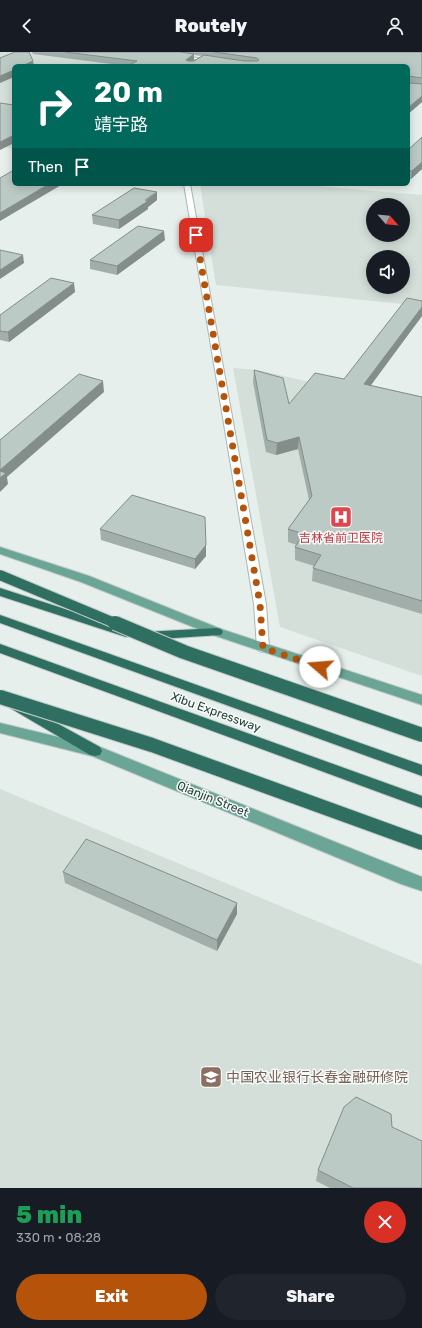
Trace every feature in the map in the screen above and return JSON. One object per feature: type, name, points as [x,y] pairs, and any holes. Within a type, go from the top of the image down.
[{"type":"highway","points":[[0,575],[184,652],[422,735]]},
{"type":"highway","points":[[0,592],[136,636],[217,632]]},
{"type":"highway","name":"Xibu Expressway","points":[[0,619],[422,771]]},
{"type":"highway","name":"Xibu Expressway","points":[[0,648],[422,802]]},
{"type":"highway","points":[[0,697],[96,751]]},
{"type":"highway","points":[[0,697],[152,745],[422,843]]},
{"type":"main road","points":[[0,550],[85,579],[217,632],[422,700]]},
{"type":"main road","name":"Qianjin Street","points":[[0,728],[96,751],[406,879],[422,884]]},
{"type":"street","points":[[150,52],[218,61]]},
{"type":"street","points":[[196,63],[203,59]]},
{"type":"street","points":[[187,186],[260,604],[263,648]]},
{"type":"shaded area","points":[[0,52],[122,52],[167,64],[12,64],[12,149],[0,146]]},
{"type":"shaded area","points":[[200,186],[317,186],[422,195],[422,306],[216,285]]},
{"type":"shaded area","name":"吉林省前卫医院","points":[[233,368],[258,370],[422,408],[422,676],[280,627]]},
{"type":"shaded area","name":"中国农业银行长春金融研修院","points":[[0,789],[422,965],[422,1188],[0,1188]]},
{"type":"building","points":[[15,52],[29,52],[33,61],[26,64],[12,64],[12,71],[0,76],[0,58]]},
{"type":"building","points":[[65,52],[180,52],[194,54],[186,60],[188,61],[194,61],[204,55],[244,61],[257,61],[259,60],[257,58],[214,52],[422,52],[422,78],[410,76],[410,64],[131,64],[137,61]]},
{"type":"building","points":[[410,83],[422,84],[422,96],[410,106]]},
{"type":"building","points":[[0,103],[12,105],[12,136],[0,142]]},
{"type":"building","points":[[422,137],[422,162],[412,171],[410,171],[410,148]]},
{"type":"building","points":[[12,171],[12,186],[46,186],[0,213],[0,178]]},
{"type":"building","points":[[134,188],[157,192],[145,200],[148,201],[119,220],[92,215]]},
{"type":"building","points":[[138,226],[164,231],[117,266],[90,260]]},
{"type":"building","points":[[0,250],[23,255],[0,270]]},
{"type":"building","points":[[51,278],[74,283],[8,332],[0,331],[0,315]]},
{"type":"building","points":[[407,298],[422,301],[422,307],[364,384],[422,397],[422,601],[313,568],[321,555],[295,547],[304,534],[288,529],[312,496],[299,437],[277,443],[267,440],[254,370],[283,378],[289,404],[315,373],[344,379]]},
{"type":"building","points":[[79,374],[103,381],[0,470],[0,440]]},
{"type":"building","points":[[0,471],[6,473],[0,478]]},
{"type":"building","points":[[132,495],[205,517],[206,545],[195,559],[100,529]]},
{"type":"building","points":[[86,839],[237,903],[217,940],[63,872]]},
{"type":"building","points":[[356,1097],[391,1114],[392,1127],[422,1141],[422,1188],[353,1188],[318,1170],[344,1107]]},
{"type":"place","name":"吉林省前卫医院","points":[[341,517]]},
{"type":"place","name":"中国农业银行长春金融研修院","points":[[211,1077]]},
{"type":"route","points":[[196,235],[216,359],[260,604],[263,648],[320,667]]}]
